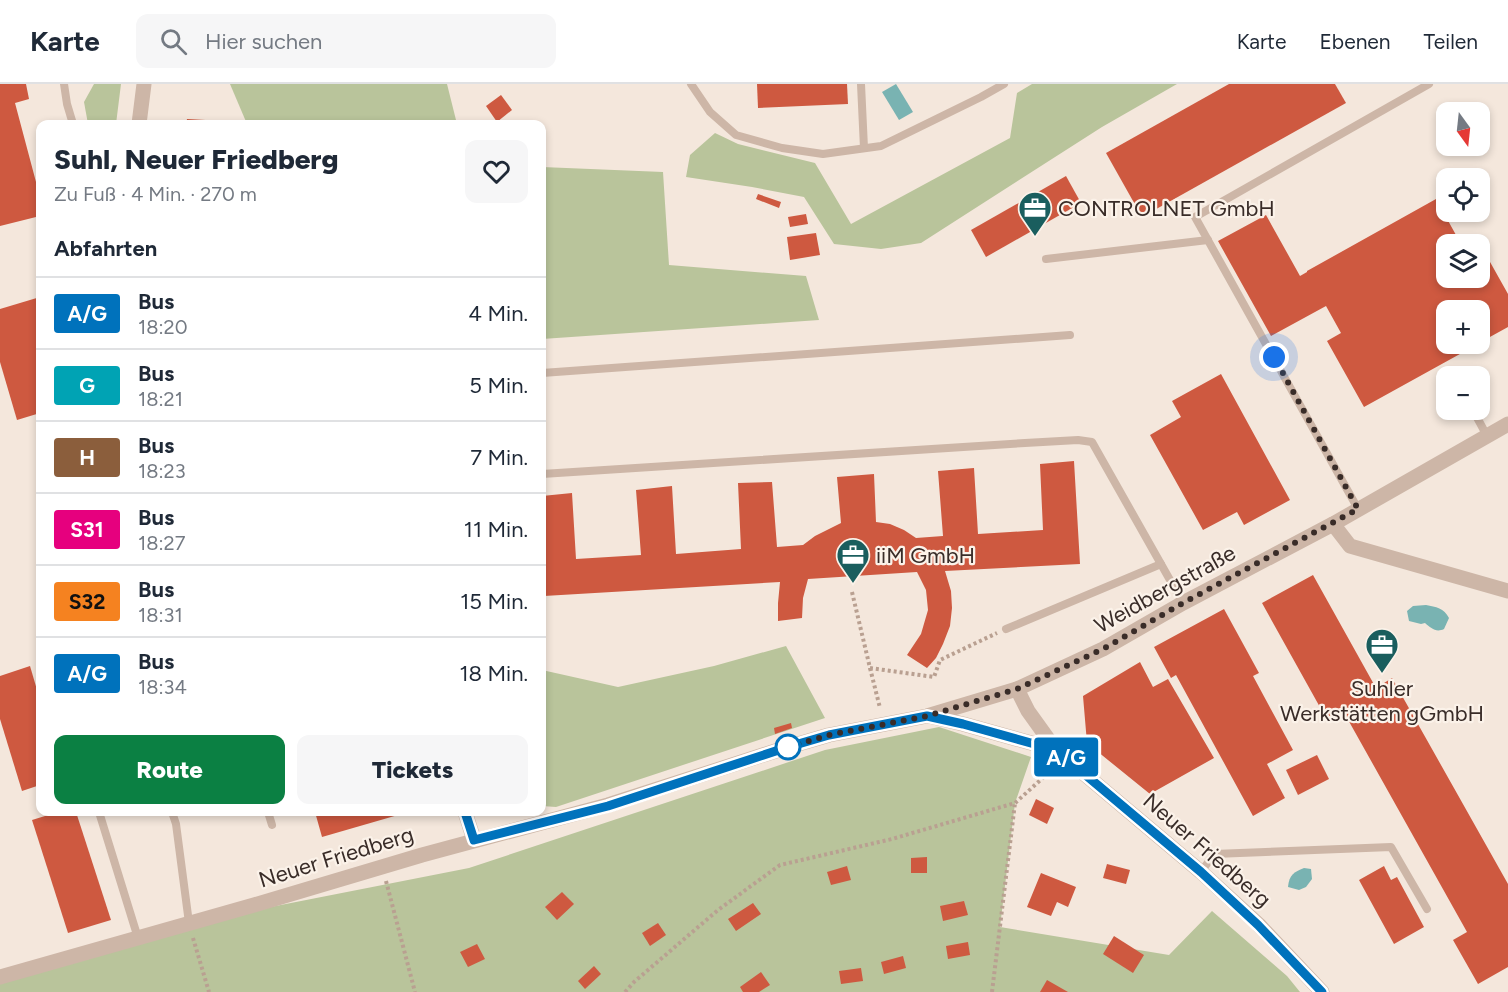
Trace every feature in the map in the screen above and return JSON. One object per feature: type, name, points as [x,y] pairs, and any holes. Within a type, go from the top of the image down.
[{"type":"street","points":[[140,120],[144,84]]},
{"type":"street","name":"Weidbergstraße","points":[[1017,689],[1103,649],[1183,603],[1333,524],[1508,424]]},
{"type":"street","points":[[1333,524],[1350,546],[1508,591]]},
{"type":"street","name":"Neuer Friedberg","points":[[0,977],[254,906],[474,840],[608,806],[819,738],[927,716],[1017,689],[1028,711],[1061,754],[1201,872],[1258,925],[1322,992]]},
{"type":"street","name":"Neuer Friedberg","points":[[927,716],[963,724],[1061,754]]},
{"type":"street","points":[[466,816],[474,840]]},
{"type":"lane","points":[[64,84],[72,120]]},
{"type":"lane","points":[[691,84],[710,112],[736,135],[782,148],[823,154],[881,146],[1004,84]]},
{"type":"lane","points":[[861,84],[864,148]]},
{"type":"lane","points":[[1358,509],[1195,217],[1429,84]]},
{"type":"lane","points":[[1046,259],[1208,240]]},
{"type":"lane","points":[[546,373],[1070,335]]},
{"type":"lane","points":[[1478,420],[1487,436]]},
{"type":"lane","points":[[546,474],[1025,443],[1078,440],[1092,442],[1183,603]]},
{"type":"lane","points":[[1006,629],[1161,564]]},
{"type":"lane","points":[[100,816],[138,938]]},
{"type":"lane","points":[[173,816],[189,923]]},
{"type":"lane","points":[[269,816],[272,825]]},
{"type":"lane","points":[[1201,872],[1214,854],[1390,847],[1427,909]]},
{"type":"path","points":[[852,592],[883,724]]},
{"type":"path","points":[[870,668],[934,677],[940,660],[1006,629]]},
{"type":"path","points":[[625,992],[718,910],[780,865],[892,839],[1015,803],[1061,754]]},
{"type":"path","points":[[992,992],[1015,803]]},
{"type":"path","points":[[382,866],[415,992]]},
{"type":"path","points":[[189,923],[209,992]]},
{"type":"green space","points":[[94,84],[121,84],[116,120],[87,120],[84,102]]},
{"type":"green space","points":[[230,84],[447,84],[456,120],[245,120]]},
{"type":"green space","points":[[1032,84],[1177,84],[1102,127],[921,243],[881,249],[834,244],[804,197],[686,177],[690,155],[715,133],[738,144],[815,163],[851,224],[1010,138],[1017,93]]},
{"type":"green space","points":[[546,167],[663,172],[669,265],[806,276],[819,320],[546,339]]},
{"type":"green space","points":[[786,646],[825,718],[556,807],[546,806],[546,671],[618,687],[714,666]]},
{"type":"green space","points":[[939,727],[1031,757],[1015,803],[1000,927],[1169,955],[1212,911],[1287,976],[1300,992],[0,992],[0,977],[189,923],[469,868],[825,750]]},
{"type":"water","points":[[896,84],[913,112],[899,120],[882,92]]},
{"type":"water","points":[[1426,605],[1445,612],[1449,618],[1444,629],[1436,630],[1425,623],[1409,621],[1407,611],[1413,606]]},
{"type":"water","points":[[1304,868],[1311,869],[1312,879],[1306,887],[1299,890],[1288,887],[1293,874]]},
{"type":"building","points":[[0,84],[26,84],[29,99],[15,103],[36,182],[36,217],[0,226]]},
{"type":"building","points":[[757,84],[847,84],[848,104],[758,108]]},
{"type":"building","points":[[1229,84],[1335,84],[1346,103],[1142,217],[1106,153]]},
{"type":"building","points":[[501,95],[512,110],[500,120],[496,120],[486,106]]},
{"type":"building","points":[[1066,176],[1081,203],[986,257],[971,230]]},
{"type":"building","points":[[758,194],[781,202],[779,208],[756,199]]},
{"type":"building","points":[[1436,199],[1436,222],[1449,222],[1455,234],[1436,234],[1436,288],[1490,288],[1490,262],[1508,294],[1508,327],[1490,337],[1490,300],[1436,300],[1436,354],[1460,354],[1364,407],[1327,341],[1341,333],[1326,306],[1271,336],[1218,241],[1266,215],[1300,276]]},
{"type":"building","points":[[806,214],[808,224],[790,227],[788,217]]},
{"type":"building","points":[[816,233],[820,255],[790,260],[787,237]]},
{"type":"building","points":[[36,298],[36,414],[17,420],[0,362],[0,309]]},
{"type":"building","points":[[1221,374],[1290,500],[1244,525],[1237,512],[1203,530],[1150,435],[1181,417],[1172,401]]},
{"type":"building","points":[[1074,461],[1080,564],[945,571],[951,591],[950,626],[936,658],[927,668],[907,655],[921,634],[928,610],[926,590],[917,572],[808,579],[803,598],[802,618],[778,621],[780,582],[546,596],[546,496],[572,493],[576,559],[641,555],[636,490],[672,486],[676,554],[741,549],[738,483],[772,482],[777,547],[803,545],[841,523],[837,477],[874,474],[876,522],[890,524],[916,538],[943,536],[938,471],[974,468],[978,534],[1043,530],[1040,464]]},
{"type":"building","points":[[1313,575],[1376,688],[1392,678],[1508,884],[1508,967],[1478,984],[1453,940],[1467,932],[1342,709],[1326,718],[1262,603]]},
{"type":"building","points":[[1224,609],[1259,673],[1253,676],[1293,750],[1267,764],[1285,798],[1253,816],[1176,675],[1171,678],[1154,647]]},
{"type":"building","points":[[1140,662],[1153,687],[1168,679],[1214,758],[1150,794],[1087,743],[1083,696]]},
{"type":"building","points":[[30,666],[36,686],[36,786],[22,791],[0,719],[0,676]]},
{"type":"building","points":[[791,723],[792,728],[775,734],[774,728]]},
{"type":"building","points":[[1317,755],[1329,779],[1298,795],[1286,770]]},
{"type":"building","points":[[1036,799],[1054,808],[1047,824],[1029,815]]},
{"type":"building","points":[[45,816],[77,816],[111,920],[68,933],[32,820]]},
{"type":"building","points":[[316,816],[395,816],[322,837]]},
{"type":"building","points":[[927,857],[927,873],[911,873],[911,858]]},
{"type":"building","points":[[1107,864],[1130,870],[1126,884],[1103,878]]},
{"type":"building","points":[[847,866],[851,880],[831,885],[827,872]]},
{"type":"building","points":[[1384,866],[1391,880],[1397,877],[1424,927],[1394,944],[1359,880]]},
{"type":"building","points":[[1041,873],[1076,887],[1068,907],[1057,902],[1051,916],[1027,907]]},
{"type":"building","points":[[562,892],[574,904],[557,920],[545,907]]},
{"type":"building","points":[[964,901],[968,915],[943,921],[940,906]]},
{"type":"building","points":[[753,903],[761,914],[736,931],[728,919]]},
{"type":"building","points":[[658,923],[666,935],[650,946],[642,933]]},
{"type":"building","points":[[1114,936],[1144,955],[1133,973],[1103,954]]},
{"type":"building","points":[[968,942],[970,955],[948,959],[946,946]]},
{"type":"building","points":[[477,944],[485,959],[468,967],[460,952]]},
{"type":"building","points":[[903,956],[906,968],[884,974],[881,962]]},
{"type":"building","points":[[594,966],[601,974],[585,989],[578,981]]},
{"type":"building","points":[[861,968],[863,981],[841,984],[839,971]]},
{"type":"building","points":[[761,972],[770,985],[759,992],[743,992],[740,987]]},
{"type":"building","points":[[1047,980],[1068,992],[1040,992]]},
{"type":"bus line","name":"A/G","points":[[466,816],[474,840],[608,806],[829,735],[927,716],[1056,750],[1201,872],[1279,945],[1322,992]]},
{"type":"place","name":"CONTROLNET GmbH","points":[[1035,237]]},
{"type":"place","name":"iiM GmbH","points":[[853,584]]},
{"type":"place","name":"Suhler Werkstätten gGmbH","points":[[1382,674]]},
{"type":"route","points":[[788,747],[829,735],[927,716],[1017,689],[1103,649],[1183,603],[1358,509],[1274,357]]}]
